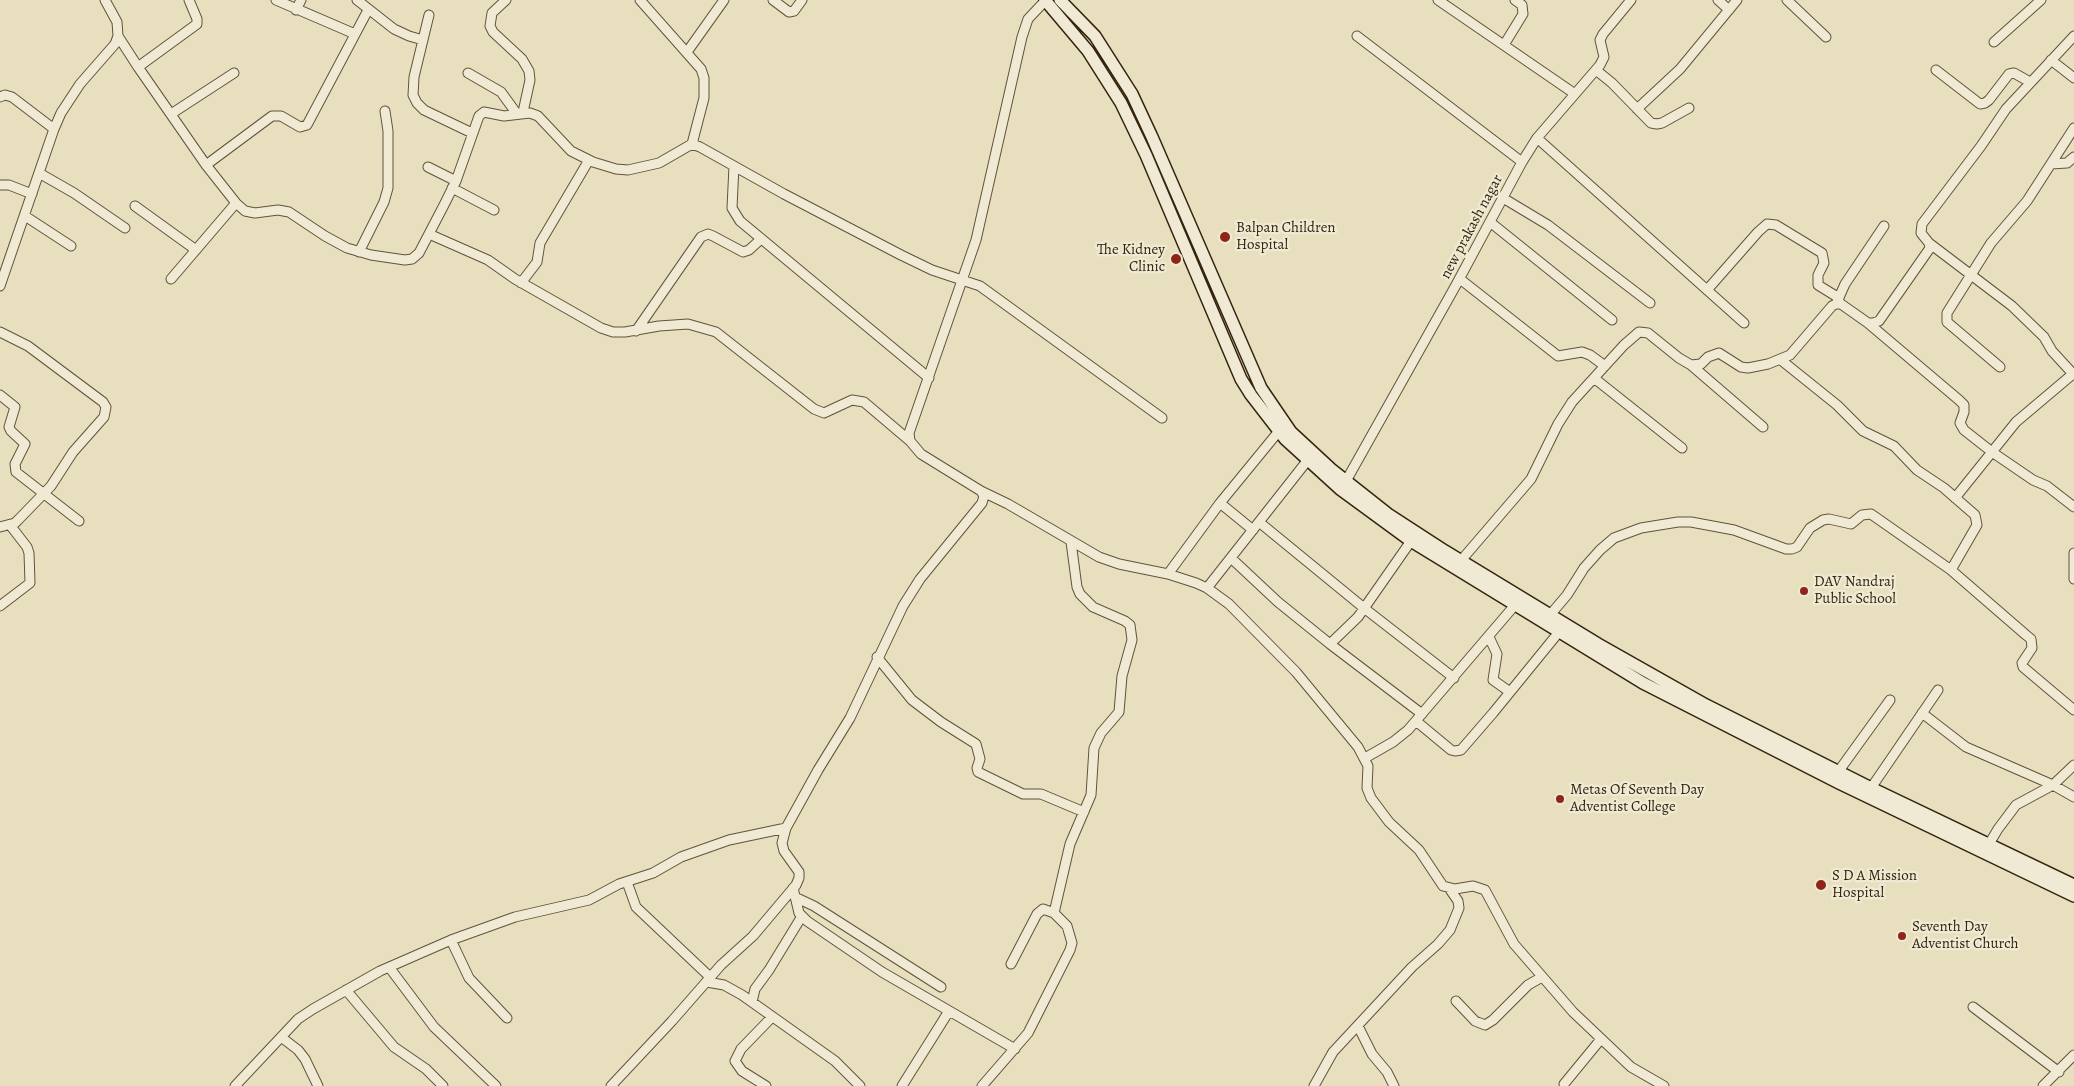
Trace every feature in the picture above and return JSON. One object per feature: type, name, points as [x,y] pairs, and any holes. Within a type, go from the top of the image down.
[{"type":"main road","points":[[1045,0],[1088,51],[1121,104],[1146,155],[1242,379],[1259,407],[1307,461],[1364,509],[1411,541],[1550,615],[1706,705],[1838,772],[2074,885]]},
{"type":"main road","points":[[1060,0],[1095,36],[1132,94],[1261,388],[1291,432],[1311,451],[1388,514],[1515,605],[1643,683],[1709,718],[1955,840],[2074,896]]},
{"type":"street","points":[[1,276],[54,130],[70,98],[115,44],[118,36],[117,22],[104,0]]},
{"type":"street","points":[[138,67],[197,24],[197,19],[189,0]]},
{"type":"street","points":[[276,0],[355,34]]},
{"type":"street","points":[[296,10],[301,0]]},
{"type":"street","points":[[357,0],[368,10],[402,33],[423,40]]},
{"type":"street","points":[[506,0],[492,13],[490,26],[493,32],[522,59],[529,71],[530,80],[520,113]]},
{"type":"street","points":[[640,0],[701,68],[705,87],[704,98],[692,144]]},
{"type":"street","points":[[687,52],[724,0]]},
{"type":"street","points":[[773,0],[789,12],[794,11],[802,0]]},
{"type":"street","points":[[910,441],[911,425],[979,231],[1022,37],[1028,19],[1045,0]]},
{"type":"street","points":[[1438,0],[1575,94]]},
{"type":"street","points":[[1504,45],[1523,14],[1522,5],[1515,0]]},
{"type":"street","name":"new prakash nagar","points":[[1346,481],[1460,279],[1522,162],[1537,138],[1596,70],[1604,57],[1600,40],[1631,0]]},
{"type":"street","points":[[1718,0],[1729,10]]},
{"type":"street","points":[[1637,109],[1680,69],[1736,0]]},
{"type":"street","points":[[1787,0],[1826,37]]},
{"type":"street","points":[[1994,42],[2040,0]]},
{"type":"street","points":[[206,165],[272,116],[281,116],[300,127],[307,125],[368,10]]},
{"type":"street","points":[[429,15],[413,86],[413,95],[417,103],[424,110],[472,133]]},
{"type":"street","points":[[118,36],[206,165],[236,203],[250,213],[278,210],[289,212],[331,239],[359,252],[396,259],[412,259],[419,253],[454,185],[481,113],[488,112],[504,116],[520,113],[538,116],[566,148],[589,160],[616,169],[628,170],[659,163],[692,144],[700,146],[894,252],[932,270],[980,286],[1162,418]]},
{"type":"street","points":[[1357,36],[1522,162]]},
{"type":"street","points":[[1955,498],[2016,422],[2074,374],[2052,351],[2044,337],[2012,306],[1929,243],[1921,233],[1922,224],[1981,146],[2006,109],[2074,36]]},
{"type":"street","points":[[2051,60],[2074,78]]},
{"type":"street","points":[[1596,70],[1612,83],[1646,119],[1657,124],[1689,108]]},
{"type":"street","points":[[1936,70],[1980,104],[1989,100],[2009,74],[2014,74],[2030,82]]},
{"type":"street","points":[[171,114],[234,73]]},
{"type":"street","points":[[468,73],[502,92],[520,113]]},
{"type":"street","points":[[0,97],[5,95],[12,97],[54,130]]},
{"type":"street","points":[[359,252],[384,202],[388,188],[388,131],[385,110]]},
{"type":"street","points":[[2000,367],[1947,322],[1947,313],[1991,244],[2027,201],[2074,128]]},
{"type":"street","points":[[1537,138],[1744,323]]},
{"type":"street","points":[[2051,164],[2067,163],[2074,157]]},
{"type":"street","points":[[521,283],[537,262],[540,243],[589,160]]},
{"type":"street","points":[[734,166],[732,208],[740,220],[929,378]]},
{"type":"street","points":[[428,167],[494,210]]},
{"type":"street","points":[[39,173],[74,193],[125,228]]},
{"type":"street","points":[[0,185],[9,184],[32,194]]},
{"type":"street","points":[[1503,198],[1548,225],[1650,303]]},
{"type":"street","points":[[171,279],[236,203]]},
{"type":"street","points":[[135,206],[196,250]]},
{"type":"street","points":[[24,216],[71,246]]},
{"type":"street","points":[[1490,222],[1612,320]]},
{"type":"street","points":[[1707,290],[1767,224],[1772,224],[1822,253],[1824,262],[1818,275],[1818,285],[1868,323],[1959,400],[1964,406],[1960,426],[1992,452],[2033,480],[2047,486],[2074,507]]},
{"type":"street","points":[[1691,365],[1701,364],[1708,357],[1719,353],[1741,367],[1748,368],[1781,360],[1790,355],[1838,301],[1856,266],[1884,226]]},
{"type":"street","points":[[429,234],[488,260],[521,283],[601,328],[613,332],[636,331],[659,326],[688,324],[716,332],[814,409],[824,413],[852,400],[864,402],[928,459],[1071,542],[1110,562],[1168,574],[1207,588],[1229,604],[1296,672],[1325,705],[1365,758],[1368,766],[1367,788],[1371,798],[1389,822],[1419,850],[1443,886],[1448,888],[1458,901],[1459,908],[1450,930],[1438,944],[1412,967],[1329,1058],[1314,1086]]},
{"type":"street","points":[[636,331],[701,237],[708,234],[743,252],[749,250],[761,239]]},
{"type":"street","points":[[1868,323],[1873,323],[1883,316],[1927,253],[1930,248],[1929,243]]},
{"type":"street","points":[[1460,279],[1558,356],[1582,352],[1590,355],[1605,366]]},
{"type":"street","points":[[1458,565],[1531,479],[1565,412],[1635,335],[1644,331],[1654,337],[1691,365],[1763,426]]},
{"type":"street","points":[[0,332],[28,346],[103,402],[106,407],[104,417],[72,452],[44,495],[20,518],[10,525],[0,527]]},
{"type":"street","points":[[1781,360],[1826,395],[1863,431],[1894,446],[1917,470],[1975,515],[1978,521],[1977,525],[1951,570]]},
{"type":"street","points":[[1594,378],[1682,448]]},
{"type":"street","points":[[0,395],[15,407],[9,427],[25,444],[15,464],[16,472],[79,521]]},
{"type":"street","points":[[1168,574],[1220,503],[1279,431]]},
{"type":"street","points":[[1207,588],[1307,461]]},
{"type":"street","points":[[611,1086],[730,956],[753,936],[800,878],[799,872],[784,851],[783,835],[786,828],[818,770],[850,718],[877,657],[903,606],[920,579],[982,503],[984,496],[981,491]]},
{"type":"street","points":[[1220,503],[1253,530]]},
{"type":"street","points":[[1550,615],[1567,595],[1593,557],[1614,538],[1641,528],[1678,522],[1734,530],[1786,549],[1792,549],[1797,547],[1810,528],[1824,520],[1829,519],[1850,524],[1862,515],[1871,514],[1951,570],[2026,634],[2031,639],[2032,648],[2022,662],[2022,667],[2074,710]]},
{"type":"street","points":[[1259,522],[1364,608],[1454,678]]},
{"type":"street","points":[[0,606],[27,587],[30,584],[31,578],[28,573],[30,560],[27,547],[10,525]]},
{"type":"street","points":[[1330,644],[1364,608],[1411,541]]},
{"type":"street","points":[[1054,913],[1070,844],[1093,788],[1094,748],[1101,733],[1118,712],[1122,676],[1130,650],[1132,632],[1130,625],[1125,621],[1093,607],[1080,594],[1077,587],[1071,542]]},
{"type":"street","points":[[2074,553],[2074,579]]},
{"type":"street","points":[[1231,558],[1278,602],[1419,718],[1451,750],[1455,751],[1461,750],[1558,632]]},
{"type":"street","points":[[0,595],[11,599]]},
{"type":"street","points":[[1365,758],[1401,737],[1490,637],[1515,605]]},
{"type":"street","points":[[1490,637],[1497,654],[1493,680],[1510,692]]},
{"type":"street","points":[[877,657],[912,700],[941,722],[976,744],[980,759],[977,768],[978,772],[1024,794],[1041,794],[1084,812]]},
{"type":"street","points":[[1871,788],[1938,690]]},
{"type":"street","points":[[1838,772],[1890,700]]},
{"type":"street","points":[[1922,713],[1966,746],[2053,785],[2074,797]]},
{"type":"street","points":[[1989,844],[2016,805],[2053,785],[2074,765]]},
{"type":"street","points":[[235,1086],[304,1015],[389,967],[451,940],[515,917],[589,900],[628,882],[654,873],[681,857],[729,840],[786,828]]},
{"type":"street","points":[[628,882],[636,907],[709,980],[724,985],[752,1002],[834,1060],[860,1086]]},
{"type":"street","points":[[1448,888],[1473,886],[1485,890],[1508,934],[1542,977],[1631,1068],[1664,1086]]},
{"type":"street","points":[[793,888],[797,898],[799,913],[802,916],[882,972],[1015,1049]]},
{"type":"street","points":[[797,898],[814,906],[942,987]]},
{"type":"street","points":[[982,1086],[1028,1033],[1034,1022],[1070,950],[1072,943],[1067,926],[1054,913],[1043,909],[1037,914],[1011,964]]},
{"type":"street","points":[[752,1002],[755,989],[802,916]]},
{"type":"street","points":[[451,940],[469,978],[507,1018]]},
{"type":"street","points":[[389,967],[434,1027],[491,1084]]},
{"type":"street","points":[[1456,1002],[1475,1021],[1485,1025],[1493,1020],[1528,985],[1542,977]]},
{"type":"street","points":[[346,990],[394,1046],[426,1069],[442,1086]]},
{"type":"street","points":[[1973,1008],[2058,1072]]},
{"type":"street","points":[[902,1086],[949,1011]]},
{"type":"street","points":[[766,1086],[742,1071],[735,1061],[740,1049],[772,1017]]},
{"type":"street","points":[[1358,1026],[1372,1054],[1387,1072],[1394,1086]]},
{"type":"street","points":[[281,1037],[298,1050],[305,1059],[318,1086]]},
{"type":"street","points":[[1564,1084],[1601,1039]]},
{"type":"street","points":[[2043,1086],[2074,1055]]},
{"type":"place","name":"Balpan Children Hospital","points":[[1225,237]]},
{"type":"place","name":"The Kidney Clinic","points":[[1176,259]]},
{"type":"place","name":"DAV Nandraj Public School","points":[[1804,591]]},
{"type":"place","name":"Metas Of Seventh Day Adventist College","points":[[1560,799]]},
{"type":"place","name":"S D A Mission Hospital","points":[[1821,885]]},
{"type":"place","name":"Seventh Day Adventist Church","points":[[1902,936]]}]
